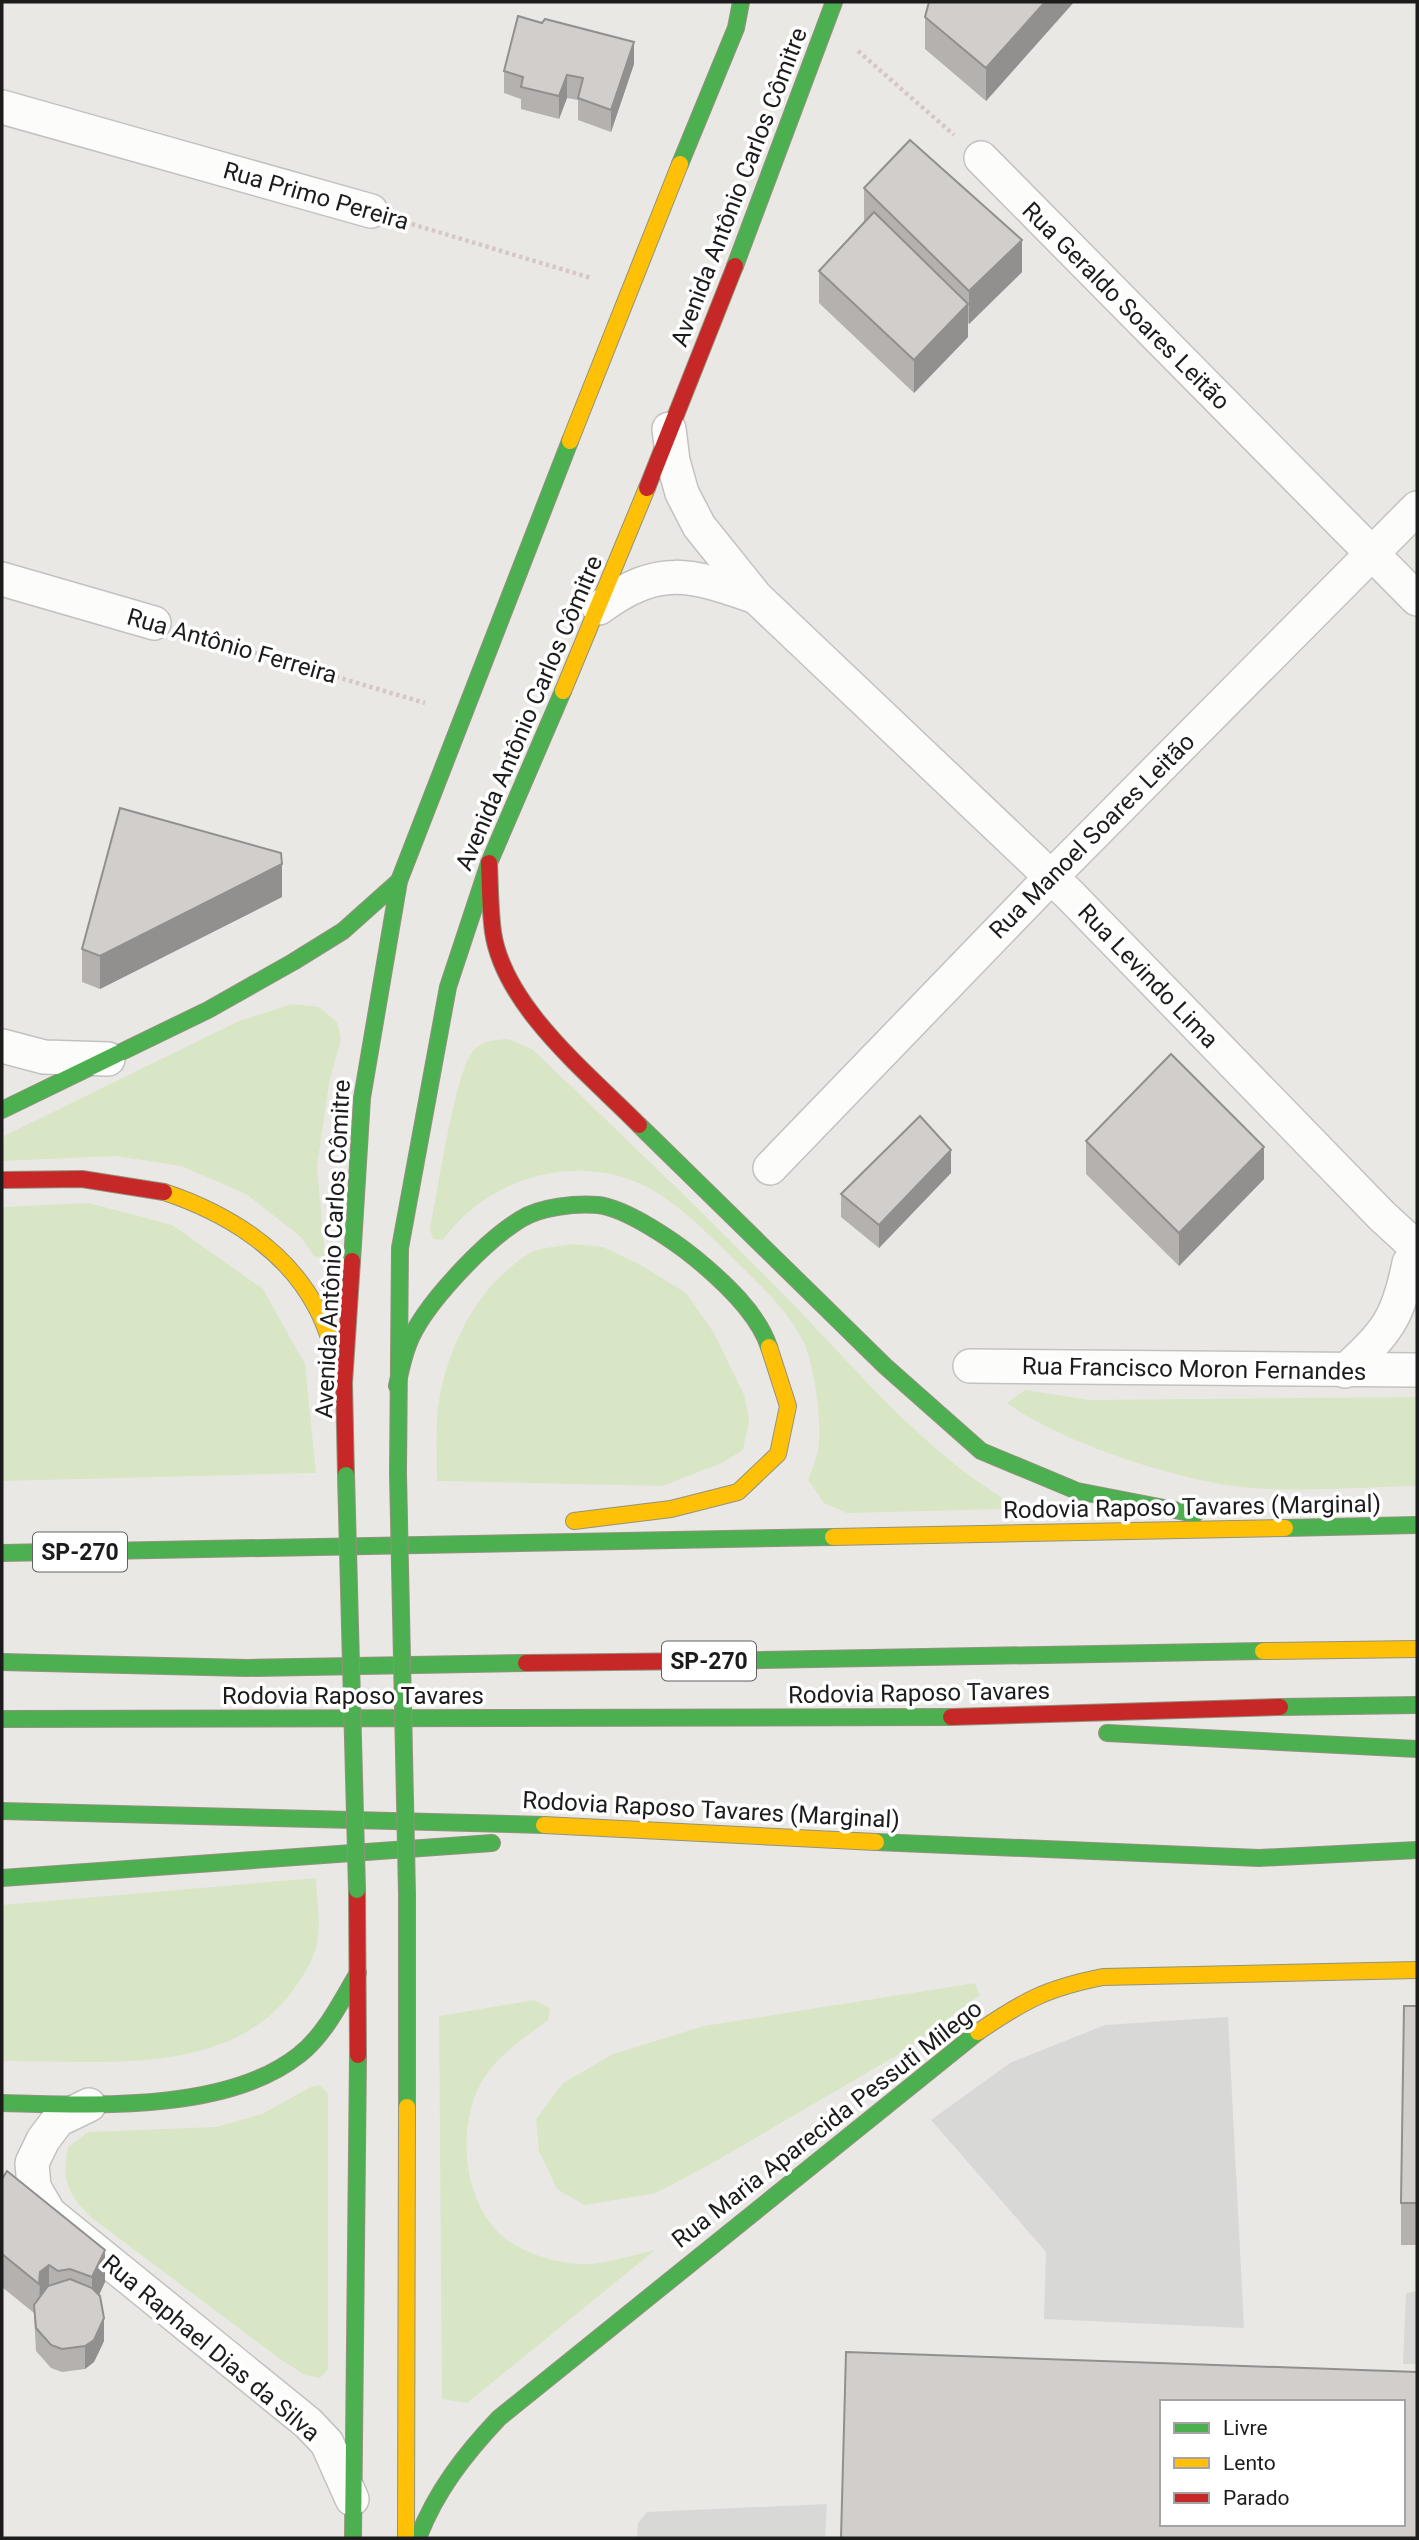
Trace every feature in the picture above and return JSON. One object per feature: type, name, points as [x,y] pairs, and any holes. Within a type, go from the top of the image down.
[{"type":"main road","name":"Avenida Antônio Carlos Cômitre","points":[[359,1971],[344,1383],[362,1098],[399,881],[629,289],[736,28],[741,2]]},
{"type":"main road","name":"Avenida Antônio Carlos Cômitre","points":[[406,2538],[404,2141],[407,1894],[397,1386],[400,1248],[448,988],[489,863],[599,608],[751,225],[834,2]]},
{"type":"main road","points":[[489,863],[490,913],[503,965],[516,992],[551,1036],[722,1209],[885,1366],[981,1451],[1077,1492],[1195,1514],[1417,1518]]},
{"type":"main road","points":[[2,1110],[208,1010],[293,962],[343,931],[399,881]]},
{"type":"main road","points":[[2,1180],[46,1177],[127,1182],[204,1204],[272,1249],[317,1306],[344,1383]]},
{"type":"main road","points":[[397,1386],[408,1343],[436,1298],[481,1251],[522,1218],[556,1208],[600,1205],[663,1233],[721,1279],[765,1334],[788,1406],[778,1454],[738,1492],[671,1509],[561,1522]]},
{"type":"main road","name":"Rodovia Raposo Tavares (Marginal)","points":[[2,1553],[1417,1525]]},
{"type":"main road","points":[[273,1549],[522,1526]]},
{"type":"main road","points":[[2,1536],[159,1550]]},
{"type":"main road","name":"Rodovia Raposo Tavares","points":[[2,1662],[247,1668],[1417,1649]]},
{"type":"main road","name":"Rodovia Raposo Tavares","points":[[2,1718],[889,1719],[1194,1708],[1417,1704]]},
{"type":"main road","points":[[889,1719],[1068,1731]]},
{"type":"main road","points":[[1096,1732],[1417,1749]]},
{"type":"main road","name":"Rodovia Raposo Tavares (Marginal)","points":[[2,1811],[455,1820],[1058,1851],[1259,1857],[1417,1850]]},
{"type":"main road","points":[[2,1878],[664,1831]]},
{"type":"main road","name":"Rua Maria Aparecida Pessuti Milego","points":[[418,2538],[446,2481],[473,2445],[509,2409],[934,2064],[1014,2007],[1056,1986],[1103,1977],[1417,1970]]},
{"type":"main road","points":[[353,2538],[359,1971]]},
{"type":"main road","name":"Rua Raphael Dias da Silva","points":[[2,2104],[89,2105],[222,2090],[261,2079],[298,2057],[327,2025],[359,1971]]},
{"type":"street","name":"Rua Primo Pereira","points":[[2,107],[371,211]]},
{"type":"street","name":"Rua Geraldo Soares Leitão","points":[[981,158],[1417,599]]},
{"type":"street","name":"Rua Levindo Lima","points":[[669,429],[673,461],[680,485],[699,526],[756,597],[1051,877],[1382,1216],[1415,1261],[1402,1301],[1393,1318],[1376,1342],[1345,1371]]},
{"type":"street","name":"Rua Manoel Soares Leitão","points":[[770,1168],[1051,877],[1417,508]]},
{"type":"street","name":"Rua Levindo Lima","points":[[599,608],[624,589],[667,576],[717,583],[756,597]]},
{"type":"street","name":"Rua Antônio Ferreira","points":[[2,579],[153,623]]},
{"type":"street","points":[[2,1046],[44,1057],[108,1059]]},
{"type":"street","name":"Rua Francisco Moron Fernandes","points":[[970,1366],[1417,1370]]},
{"type":"street","name":"Rua Raphael Dias da Silva","points":[[2,2179],[16,2181],[27,2175],[43,2140],[58,2120],[89,2105]]},
{"type":"street","name":"Rua Raphael Dias da Silva","points":[[32,2163],[34,2187],[48,2213]]},
{"type":"street","name":"Rua Raphael Dias da Silva","points":[[2,2179],[308,2423],[327,2443],[352,2499]]},
{"type":"path","points":[[826,23],[981,158]]},
{"type":"path","name":"Rua Primo Pereira","points":[[371,211],[629,289]]},
{"type":"path","name":"Rua Antônio Ferreira","points":[[153,623],[463,714]]},
{"type":"shaded area","points":[[1228,2017],[1244,2328],[1044,2319],[1046,2252],[931,2120],[1010,2063],[1105,2025]]},
{"type":"shaded area","points":[[1417,2291],[1417,2364],[1403,2364],[1406,2293]]},
{"type":"shaded area","points":[[827,2504],[825,2538],[637,2538],[638,2523],[647,2512]]},
{"type":"green space","points":[[292,1004],[319,1007],[337,1022],[341,1039],[329,1083],[317,1167],[325,1255],[321,1258],[314,1256],[301,1237],[246,1194],[181,1166],[116,1156],[2,1161],[4,1136],[239,1021]]},
{"type":"green space","points":[[508,1039],[532,1049],[627,1140],[919,1433],[978,1482],[1011,1503],[1004,1509],[847,1513],[824,1503],[808,1480],[817,1453],[819,1425],[814,1377],[802,1339],[772,1298],[711,1237],[675,1205],[637,1182],[607,1173],[576,1171],[546,1174],[516,1183],[488,1197],[464,1216],[443,1240],[433,1239],[430,1229],[442,1163],[453,1107],[466,1063],[473,1051],[481,1045],[493,1040]]},
{"type":"green space","points":[[89,1203],[172,1225],[263,1289],[305,1364],[316,1473],[2,1481],[2,1207]]},
{"type":"green space","points":[[571,1244],[603,1247],[639,1264],[686,1293],[714,1333],[745,1397],[749,1421],[743,1450],[722,1463],[662,1486],[437,1481],[439,1400],[450,1357],[469,1317],[496,1281],[530,1253]]},
{"type":"green space","points":[[1025,1390],[1089,1400],[1417,1397],[1417,1486],[1272,1489],[1192,1478],[1125,1459],[1091,1446],[1059,1433],[1007,1403]]},
{"type":"green space","points":[[316,1878],[318,1937],[309,1964],[294,1989],[267,2018],[235,2038],[199,2051],[120,2062],[2,2061],[2,1905]]},
{"type":"green space","points":[[975,1983],[980,1995],[906,2050],[656,2193],[584,2205],[557,2189],[539,2151],[536,2119],[563,2083],[613,2054],[704,2026]]},
{"type":"green space","points":[[534,2000],[550,2008],[548,2020],[498,2060],[483,2080],[471,2109],[467,2129],[469,2170],[481,2209],[506,2239],[552,2260],[590,2264],[655,2250],[467,2403],[442,2399],[439,2016]]},
{"type":"green space","points":[[320,2085],[328,2093],[328,2369],[320,2378],[305,2375],[280,2359],[92,2218],[68,2187],[65,2169],[68,2147],[88,2132],[216,2127],[262,2114],[311,2087]]},
{"type":"building","points":[[929,2],[1045,2],[986,68],[925,17]]},
{"type":"building","points":[[518,16],[542,23],[545,19],[634,42],[611,110],[578,98],[583,78],[567,75],[559,96],[521,87],[523,77],[504,71]]},
{"type":"building","points":[[910,140],[1022,240],[969,291],[864,188]]},
{"type":"building","points":[[874,212],[968,304],[914,360],[819,271]]},
{"type":"building","points":[[120,808],[281,853],[282,864],[100,956],[82,949]]},
{"type":"building","points":[[1171,1054],[1264,1147],[1179,1233],[1086,1141]]},
{"type":"building","points":[[920,1116],[951,1150],[879,1225],[841,1194]]},
{"type":"building","points":[[1404,2006],[1417,2006],[1417,2203],[1401,2203]]},
{"type":"building","points":[[7,2171],[105,2250],[92,2277],[70,2269],[58,2271],[49,2265],[40,2272],[39,2284],[2,2254],[2,2179]]},
{"type":"building","points":[[70,2279],[92,2288],[100,2296],[104,2318],[94,2340],[85,2346],[62,2349],[51,2345],[36,2328],[34,2305],[48,2286]]},
{"type":"building","points":[[846,2352],[1417,2372],[1417,2538],[841,2538]]},
{"type":"traffic: fast","points":[[680,164],[736,28],[741,2]]},
{"type":"traffic: fast","points":[[735,266],[834,2]]},
{"type":"traffic: fast","points":[[352,1261],[362,1098],[399,881],[570,441]]},
{"type":"traffic: fast","points":[[398,1473],[400,1248],[448,987],[489,863],[563,691]]},
{"type":"traffic: fast","points":[[2,1110],[208,1010],[293,962],[343,931],[399,881]]},
{"type":"traffic: fast","points":[[639,1125],[885,1366],[981,1451],[1077,1491],[1195,1514]]},
{"type":"traffic: fast","points":[[397,1386],[406,1350],[415,1329],[440,1294],[473,1258],[521,1219],[538,1211],[569,1205],[609,1207],[649,1226],[675,1243],[706,1267],[738,1298],[757,1322],[769,1347]]},
{"type":"traffic: fast","points":[[398,1473],[407,1894]]},
{"type":"traffic: fast","points":[[346,1475],[357,1890]]},
{"type":"traffic: fast","points":[[1285,1528],[1417,1525]]},
{"type":"traffic: fast","points":[[2,1553],[833,1537]]},
{"type":"traffic: fast","points":[[701,1661],[1263,1651]]},
{"type":"traffic: fast","points":[[2,1662],[247,1668],[526,1663]]},
{"type":"traffic: fast","points":[[1280,1707],[1417,1705]]},
{"type":"traffic: fast","points":[[2,1719],[951,1717]]},
{"type":"traffic: fast","points":[[1107,1733],[1417,1749]]},
{"type":"traffic: fast","points":[[2,1811],[544,1825]]},
{"type":"traffic: fast","points":[[876,1842],[1259,1858],[1417,1850]]},
{"type":"traffic: fast","points":[[2,1878],[492,1843]]},
{"type":"traffic: fast","points":[[407,1894],[407,2107]]},
{"type":"traffic: fast","points":[[2,2103],[115,2104],[196,2096],[234,2087],[269,2074],[308,2047],[332,2017],[358,1973]]},
{"type":"traffic: fast","points":[[418,2538],[433,2504],[453,2474],[499,2418],[978,2032]]},
{"type":"traffic: fast","points":[[353,2538],[358,2055]]},
{"type":"traffic: slow","points":[[570,441],[680,164]]},
{"type":"traffic: slow","points":[[563,691],[647,488]]},
{"type":"traffic: slow","points":[[164,1192],[209,1210],[230,1222],[251,1235],[288,1267],[321,1316],[344,1383]]},
{"type":"traffic: slow","points":[[574,1521],[671,1509],[738,1492],[778,1454],[788,1406],[769,1347]]},
{"type":"traffic: slow","points":[[833,1537],[1285,1528]]},
{"type":"traffic: slow","points":[[1263,1651],[1417,1649]]},
{"type":"traffic: slow","points":[[544,1825],[876,1842]]},
{"type":"traffic: slow","points":[[978,2032],[1009,2011],[1037,1997],[1066,1986],[1103,1977],[1417,1970]]},
{"type":"traffic: slow","points":[[406,2538],[407,2107]]},
{"type":"traffic: jam","points":[[647,488],[735,266]]},
{"type":"traffic: jam","points":[[489,863],[493,932],[500,960],[513,987],[551,1038],[639,1125]]},
{"type":"traffic: jam","points":[[2,1180],[82,1179],[164,1192]]},
{"type":"traffic: jam","points":[[346,1475],[344,1383],[352,1261]]},
{"type":"traffic: jam","points":[[526,1663],[701,1661]]},
{"type":"traffic: jam","points":[[951,1717],[1280,1707]]},
{"type":"traffic: jam","points":[[357,1890],[358,2055]]}]
